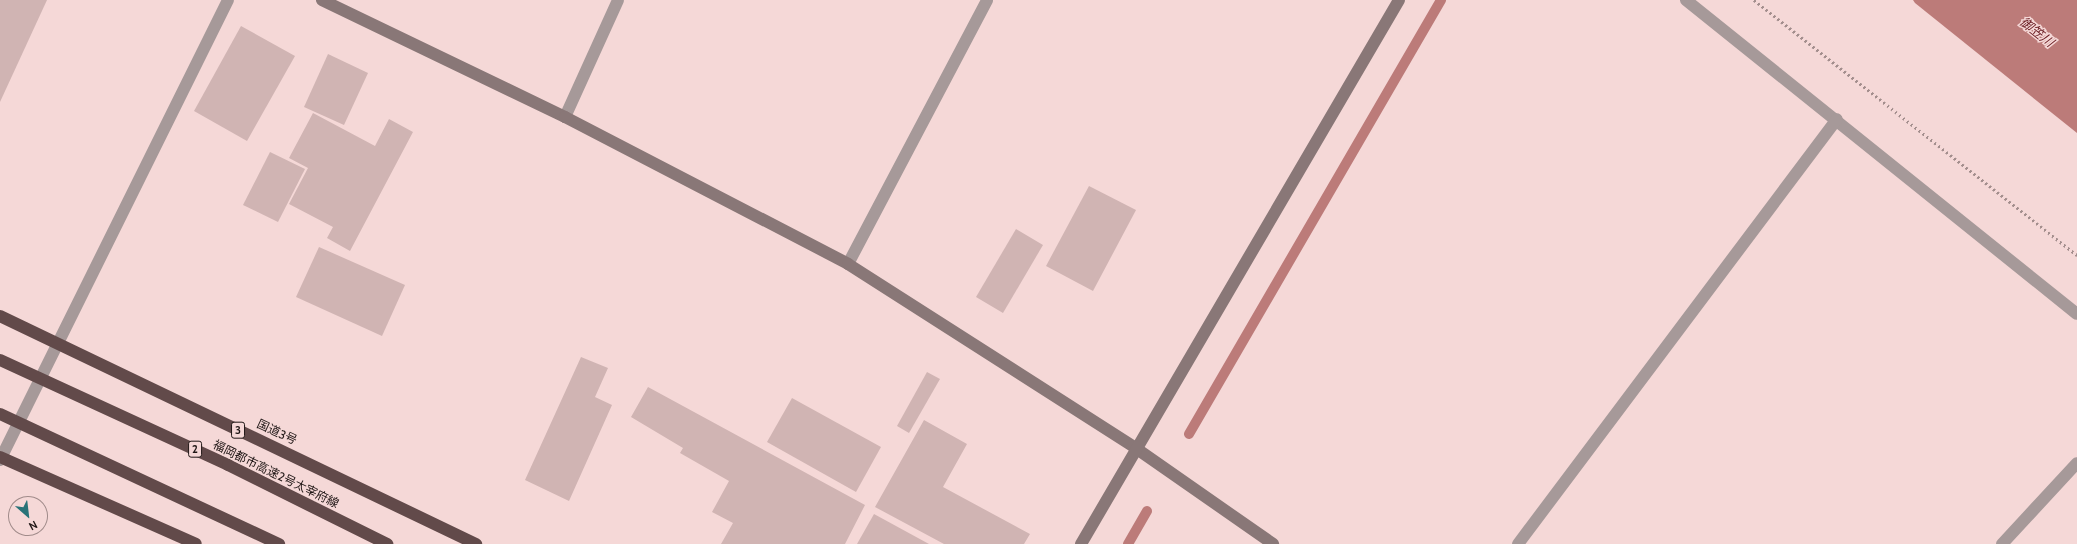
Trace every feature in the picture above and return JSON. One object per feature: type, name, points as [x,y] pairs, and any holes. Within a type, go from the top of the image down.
[{"type":"highway","name":"国道3号","points":[[0,316],[476,544]]},
{"type":"highway","name":"福岡都市高速2号太宰府線","points":[[0,360],[228,465],[387,544]]},
{"type":"highway","points":[[0,414],[279,544]]},
{"type":"highway","points":[[0,458],[196,544]]},
{"type":"street","points":[[0,458],[228,0]]},
{"type":"street","points":[[322,0],[564,117],[848,264],[1137,449],[1273,544]]},
{"type":"street","points":[[564,117],[618,0]]},
{"type":"street","points":[[848,264],[987,0]]},
{"type":"street","points":[[1081,544],[1399,0]]},
{"type":"street","points":[[1686,0],[1837,119],[2077,314]]},
{"type":"street","points":[[1518,544],[1837,119]]},
{"type":"street","points":[[2002,544],[2077,463]]},
{"type":"path","points":[[1754,0],[2077,255]]},
{"type":"water","name":"御笠川","points":[[1913,0],[2077,0],[2077,133],[1915,3]]},
{"type":"building","points":[[0,0],[47,0],[0,102]]},
{"type":"building","points":[[241,26],[295,56],[247,141],[194,111]]},
{"type":"building","points":[[328,54],[368,73],[344,125],[304,107]]},
{"type":"building","points":[[313,113],[375,146],[389,119],[413,132],[350,251],[327,238],[333,227],[289,204],[308,168],[289,158]]},
{"type":"building","points":[[270,152],[305,169],[278,222],[243,205]]},
{"type":"building","points":[[1089,186],[1136,210],[1093,291],[1046,266]]},
{"type":"building","points":[[1016,229],[1043,245],[1003,313],[976,297]]},
{"type":"building","points":[[319,247],[405,285],[382,336],[296,297]]},
{"type":"building","points":[[581,357],[608,368],[595,397],[612,405],[569,501],[525,480]]},
{"type":"building","points":[[927,372],[940,379],[909,433],[897,426]]},
{"type":"building","points":[[648,387],[865,505],[845,544],[721,544],[733,523],[712,512],[729,481],[680,453],[683,448],[631,417]]},
{"type":"building","points":[[792,398],[881,447],[856,492],[767,442]]},
{"type":"building","points":[[924,420],[967,444],[943,487],[1030,534],[1024,544],[944,544],[875,507]]},
{"type":"building","points":[[874,514],[929,544],[857,544]]},
{"type":"waterway","points":[[1189,434],[1441,0]]},
{"type":"waterway","points":[[1128,544],[1147,511]]}]
